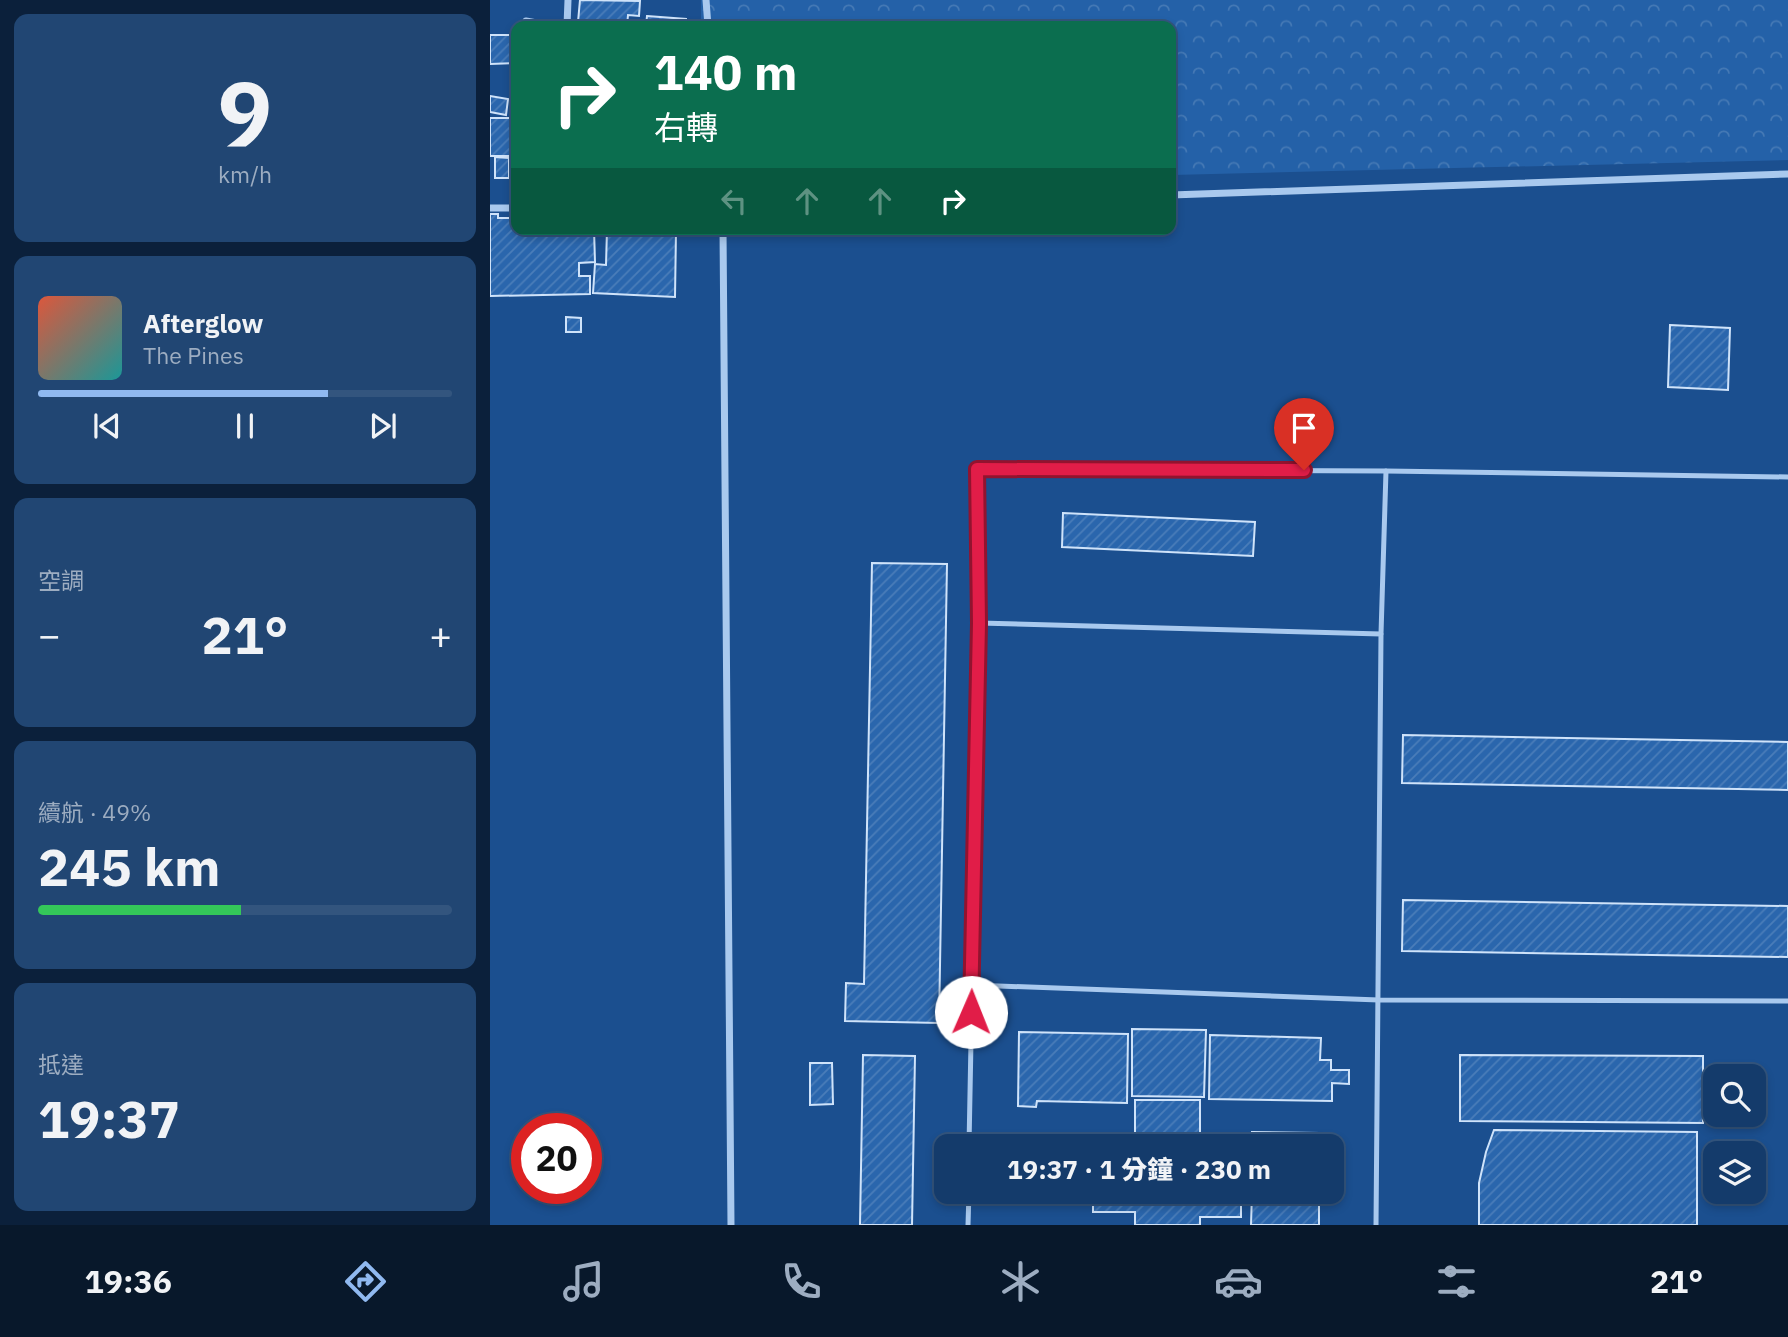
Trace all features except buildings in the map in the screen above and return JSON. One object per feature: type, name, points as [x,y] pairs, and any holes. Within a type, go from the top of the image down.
[{"type":"street","points":[[567,21],[568,0]]},
{"type":"street","points":[[706,0],[708,21]]},
{"type":"street","points":[[1176,195],[1788,174]]},
{"type":"street","points":[[490,208],[511,208]]},
{"type":"street","points":[[723,235],[731,1225]]},
{"type":"lane","points":[[969,1134],[979,623],[977,469],[1788,477]]},
{"type":"lane","points":[[1376,1225],[1381,634],[1386,471]]},
{"type":"lane","points":[[979,623],[1381,634]]},
{"type":"lane","points":[[972,985],[1379,1000],[1788,1001]]},
{"type":"lane","points":[[968,1225],[969,1204]]},
{"type":"green space","points":[[701,0],[1788,0],[1788,160],[1176,175],[1176,21],[701,21]]},
{"type":"route","points":[[971,1012],[979,623],[977,469],[1304,470]]}]
